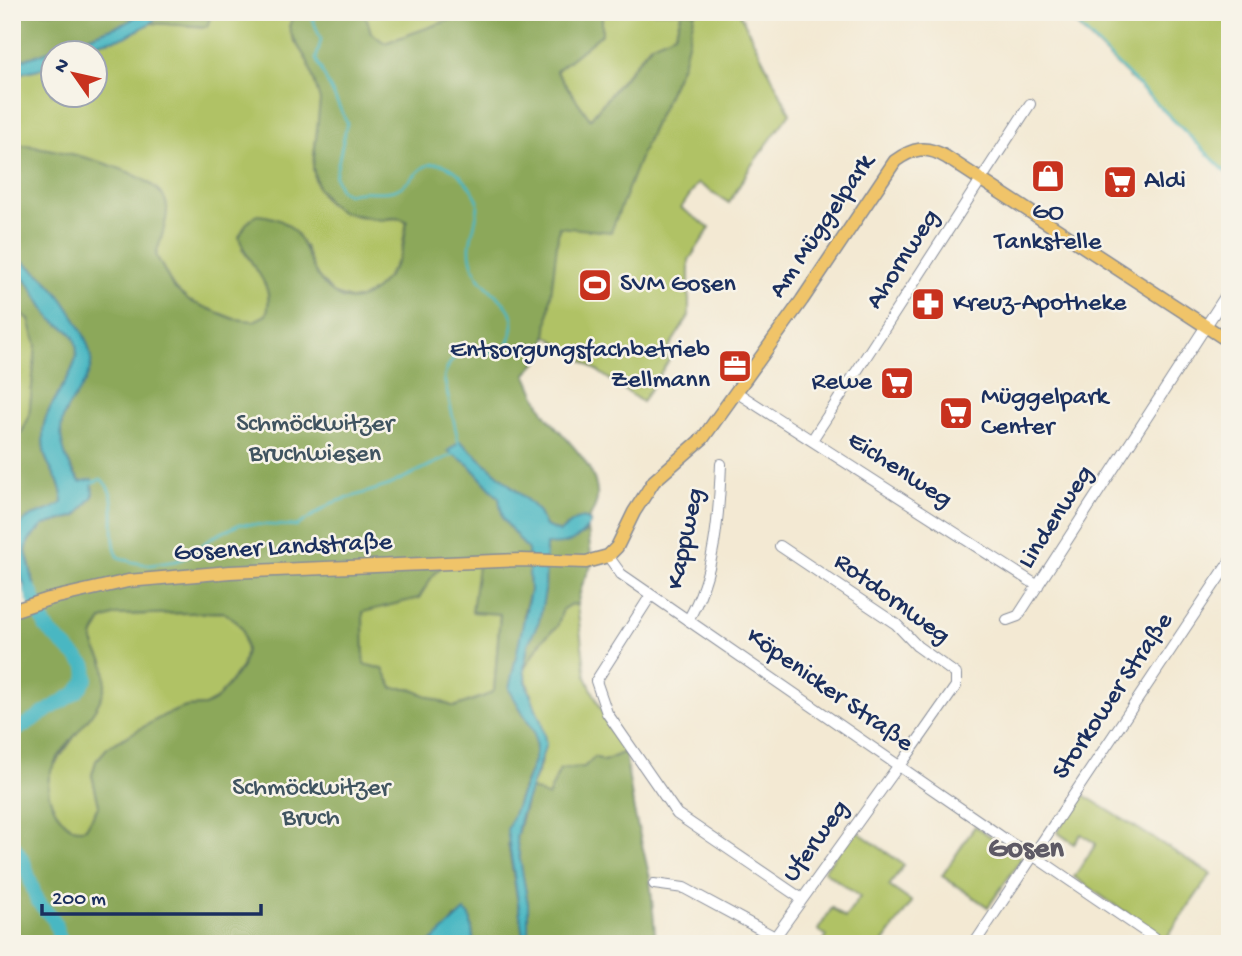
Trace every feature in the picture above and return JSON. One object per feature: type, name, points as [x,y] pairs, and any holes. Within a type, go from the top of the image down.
[{"type":"main road","name":"Am Müggelpark","points":[[608,556],[617,547],[634,512],[654,481],[703,438],[830,259],[895,161],[908,152],[928,149],[946,157],[1230,342]]},
{"type":"main road","name":"Gosener Landstraße","points":[[17,609],[128,581],[230,572],[521,560],[586,562],[608,556]]},
{"type":"street","name":"Ahornweg","points":[[812,440],[1030,104]]},
{"type":"street","name":"Lindenweg","points":[[1007,620],[1018,617],[1230,289]]},
{"type":"street","name":"Eichenweg","points":[[736,392],[1038,586]]},
{"type":"street","name":"Kappweg","points":[[688,620],[698,598],[710,556],[718,518],[722,464]]},
{"type":"street","name":"Rotdornweg","points":[[780,546],[896,624],[917,646],[956,674],[956,686],[900,766]]},
{"type":"street","name":"Köpenicker Straße","points":[[608,556],[621,574],[651,595],[1012,844],[1033,855],[1163,944]]},
{"type":"street","name":"Storkower Straße","points":[[974,944],[1230,561]]},
{"type":"street","points":[[651,595],[596,681],[607,713],[677,814],[802,899]]},
{"type":"street","name":"Uferweg","points":[[772,940],[900,766]]},
{"type":"street","points":[[654,884],[684,888],[772,940]]},
{"type":"green space","points":[[12,12],[143,12],[126,23],[85,38],[38,38],[38,55],[12,62]]},
{"type":"green space","points":[[161,12],[212,12],[207,27],[151,23]]},
{"type":"green space","points":[[212,12],[295,12],[292,35],[309,65],[320,97],[313,166],[319,190],[326,201],[344,212],[367,218],[396,218],[407,221],[401,254],[385,280],[367,298],[350,299],[333,293],[315,273],[305,246],[242,249],[263,280],[269,297],[266,315],[254,322],[231,318],[189,301],[173,287],[156,255],[167,207],[36,146],[12,144],[12,75],[38,69],[38,108],[108,108],[108,41],[125,37],[151,23],[206,27]]},
{"type":"green space","name":"Schmöckwitzer Bruchwiesen","points":[[295,12],[358,12],[367,19],[371,33],[385,43],[469,13],[498,20],[502,12],[602,12],[602,34],[556,71],[590,119],[652,44],[675,34],[682,12],[695,12],[684,60],[646,143],[611,232],[559,227],[544,355],[526,374],[548,418],[580,455],[593,477],[597,499],[589,519],[567,526],[560,532],[545,526],[538,511],[528,501],[460,441],[449,451],[468,464],[499,498],[503,519],[528,550],[530,591],[524,611],[518,706],[534,732],[536,748],[534,761],[518,800],[508,844],[523,933],[522,944],[474,944],[470,916],[455,918],[448,929],[429,944],[12,944],[12,618],[44,606],[37,596],[26,551],[29,540],[44,525],[77,516],[93,496],[71,468],[62,446],[61,434],[66,411],[91,367],[53,287],[12,254],[12,144],[49,149],[100,162],[146,181],[161,193],[167,213],[156,255],[173,287],[189,301],[234,319],[254,321],[266,315],[269,304],[265,284],[239,237],[246,224],[256,215],[274,218],[296,234],[314,269],[332,292],[343,298],[364,297],[382,283],[396,263],[401,253],[407,221],[397,217],[381,220],[341,212],[329,203],[318,188],[313,168],[320,100],[308,62],[289,26]],"holes":[[[479,558],[472,612],[500,614],[494,691],[454,707],[408,688],[393,688],[383,669],[364,664],[363,612],[419,598],[442,566],[456,560]],[[223,612],[243,630],[246,651],[242,667],[216,700],[205,706],[186,707],[165,715],[108,747],[96,761],[92,775],[99,805],[86,828],[77,829],[68,825],[51,801],[48,784],[52,768],[96,707],[104,690],[105,667],[93,639],[102,620],[116,615]]]},
{"type":"green space","points":[[358,12],[502,12],[499,20],[469,13],[385,43],[371,33],[367,19]]},
{"type":"green space","points":[[602,12],[682,12],[675,35],[651,44],[590,119],[556,71],[602,34]]},
{"type":"green space","points":[[695,12],[739,12],[790,113],[751,166],[729,203],[698,183],[681,208],[710,228],[689,260],[689,316],[664,355],[669,360],[642,402],[545,334],[559,227],[646,143],[684,60]]},
{"type":"green space","points":[[1063,12],[1230,12],[1230,176]]},
{"type":"green space","points":[[12,268],[30,285],[51,318],[72,334],[77,345],[72,369],[50,408],[43,432],[45,456],[60,486],[62,503],[20,524],[12,539],[12,469],[15,447],[29,417],[36,345],[29,319],[12,307]]},
{"type":"green space","points":[[12,307],[29,319],[36,345],[29,417],[15,447],[12,469]]},
{"type":"green space","points":[[588,529],[592,564],[582,585],[577,605],[571,604],[563,609],[557,627],[543,639],[524,669],[528,644],[539,621],[545,591],[546,543],[584,534]]},
{"type":"green space","points":[[479,558],[500,613],[494,691],[454,707],[408,688],[393,688],[383,669],[364,665],[362,612],[419,598],[433,574],[452,559]]},
{"type":"green space","points":[[571,604],[577,605],[586,677],[610,729],[625,752],[604,761],[595,757],[584,767],[560,769],[548,797],[530,788],[541,762],[543,739],[524,669],[543,639],[557,627],[563,609]]},
{"type":"green space","points":[[223,612],[243,630],[246,651],[242,667],[216,700],[205,706],[186,707],[165,715],[108,747],[96,761],[92,775],[99,805],[86,828],[79,831],[64,822],[48,800],[47,787],[51,770],[99,702],[104,664],[95,649],[93,637],[102,620],[116,615]]},
{"type":"green space","points":[[625,752],[634,811],[650,878],[656,944],[528,944],[528,904],[516,838],[530,788],[548,797],[560,769],[584,767],[595,757],[604,761]]},
{"type":"green space","points":[[1082,794],[1211,874],[1165,940],[1074,877],[1096,844],[1081,834],[1074,844],[1057,832]]},
{"type":"green space","points":[[975,826],[1022,858],[988,907],[942,876]]},
{"type":"green space","points":[[854,829],[904,865],[889,886],[912,902],[882,944],[821,944],[827,936],[818,930],[832,908],[845,918],[860,897],[824,871]]},
{"type":"water","points":[[143,12],[161,12],[151,23],[125,37],[108,41],[108,38],[85,38],[126,23]]},
{"type":"water","points":[[38,55],[38,69],[12,75],[12,62]]},
{"type":"water","points":[[12,254],[56,291],[77,322],[91,356],[87,376],[64,416],[61,436],[66,456],[80,482],[92,479],[93,496],[76,516],[44,525],[29,540],[26,551],[37,596],[29,598],[17,565],[14,542],[22,523],[62,503],[59,485],[45,455],[43,431],[51,407],[72,371],[77,347],[71,333],[52,319],[26,279],[12,268]]},
{"type":"water","points":[[460,441],[538,511],[545,526],[560,532],[579,519],[591,522],[582,534],[572,541],[546,544],[545,591],[539,621],[528,644],[524,669],[527,687],[541,721],[546,744],[520,818],[516,838],[528,904],[528,944],[522,944],[523,933],[507,830],[534,761],[536,748],[534,732],[509,689],[530,591],[528,550],[503,519],[499,498],[468,464],[448,451]]},
{"type":"water","points":[[465,911],[470,916],[474,944],[429,944]]},
{"type":"waterway","points":[[310,12],[321,40],[316,59],[347,123],[335,177],[340,190],[348,194],[395,190],[423,168],[435,164],[447,166],[463,178],[478,200],[470,244],[471,261],[481,280],[509,309],[513,328],[504,349],[496,352],[467,352],[450,363],[444,378],[459,444]]},
{"type":"waterway","points":[[1065,12],[1230,176]]},
{"type":"waterway","points":[[91,483],[101,479],[108,487],[113,505],[113,536],[118,557],[150,565],[187,557],[211,538],[240,524],[297,526],[332,503],[387,486],[454,454]]},
{"type":"waterway","points":[[12,733],[77,692],[87,678],[86,666],[46,628],[31,591]]},
{"type":"waterway","points":[[12,843],[24,862],[37,901],[54,920],[62,944]]},
{"type":"place","name":"GO Tankstelle","points":[[1048,176]]},
{"type":"place","name":"Aldi","points":[[1120,182]]},
{"type":"place","name":"SVM Gosen","points":[[595,285]]},
{"type":"place","name":"Kreuz-Apotheke","points":[[928,304]]},
{"type":"place","name":"Entsorgungsfachbetrieb Zellmann","points":[[735,366]]},
{"type":"place","name":"Rewe","points":[[897,383]]},
{"type":"place","name":"Müggelpark Center","points":[[956,413]]},
{"type":"district","name":"Gosen","points":[[1026,850]]},
{"type":"park label","name":"Schmöckwitzer Bruch","points":[[311,804]]}]
